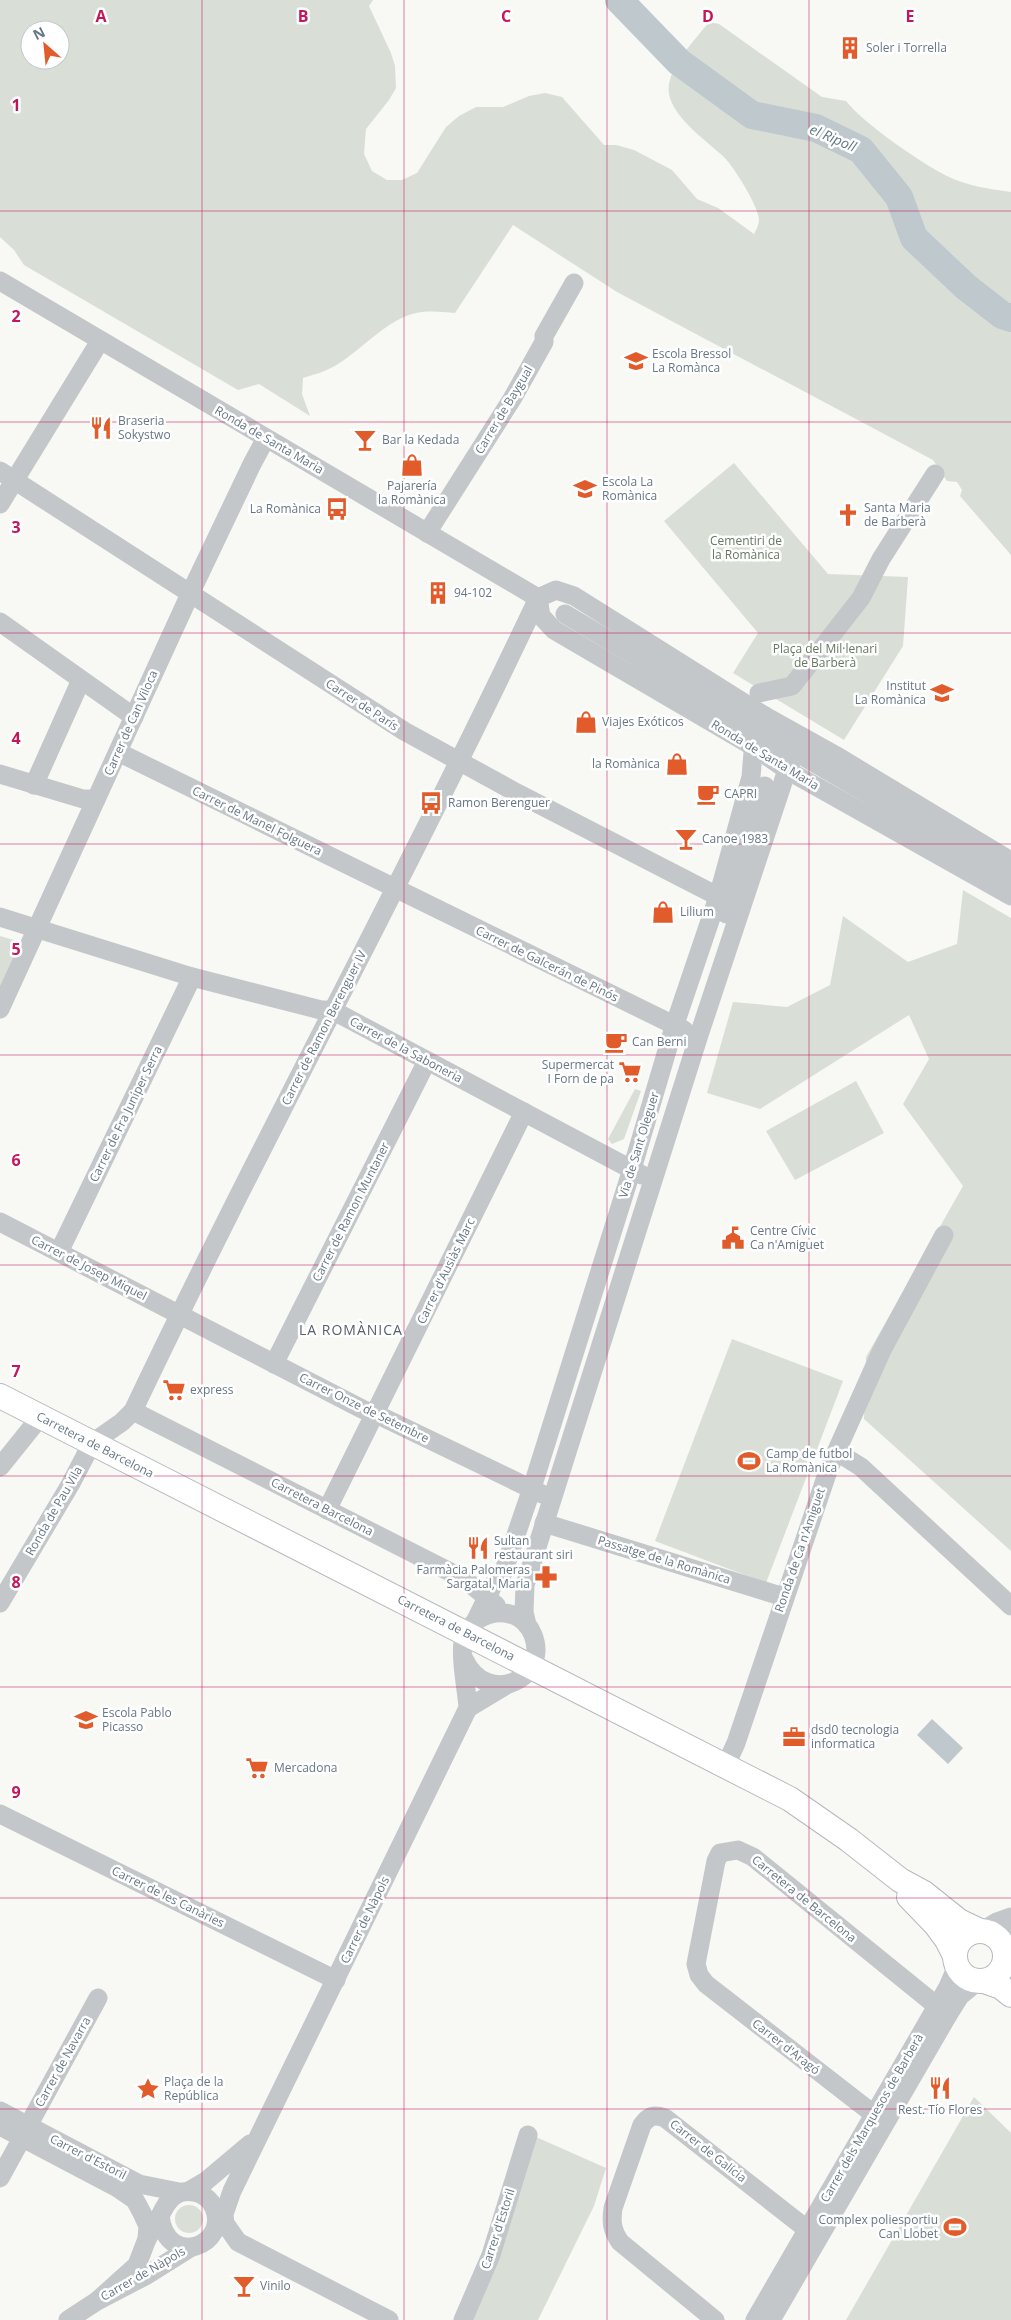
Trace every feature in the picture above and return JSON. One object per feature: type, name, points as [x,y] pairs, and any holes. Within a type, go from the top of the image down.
[{"type":"main road","name":"Carretera de Barcelona","points":[[0,1396],[92,1443],[471,1626],[530,1667],[790,1799],[959,1921],[981,1931]]},
{"type":"main road","name":"Carretera de Barcelona","points":[[900,1880],[912,1902],[936,1925],[947,1940],[956,1961]]},
{"type":"main road","points":[[981,1981],[991,1979],[1002,1970],[1008,1952],[1000,1940],[993,1935],[981,1931],[964,1937],[956,1948],[956,1961],[962,1974],[981,1981],[1001,1987],[1011,1995]]},
{"type":"street","name":"Ronda de Santa Maria","points":[[0,281],[538,598]]},
{"type":"street","name":"Carrer de Baygual","points":[[427,533],[512,398],[544,342],[544,336],[574,283]]},
{"type":"street","points":[[0,504],[7,476],[100,341]]},
{"type":"street","name":"Carrer de Can Viloca","points":[[0,1009],[190,594],[266,438]]},
{"type":"street","points":[[760,693],[792,686],[861,598],[881,559],[936,474]]},
{"type":"street","name":"Carrer de París","points":[[7,476],[404,731],[730,902]]},
{"type":"street","name":"Ronda de Santa Maria","points":[[538,598],[556,590],[574,596],[759,730],[787,770],[1011,896]]},
{"type":"street","name":"Ronda de Santa Maria","points":[[538,598],[541,616],[554,630],[801,749],[1011,861]]},
{"type":"street","name":"Carrer de Ramon Berenguer IV","points":[[92,1443],[122,1422],[133,1411],[178,1315],[460,762],[538,598]]},
{"type":"street","points":[[565,613],[759,730]]},
{"type":"street","points":[[0,622],[134,717]]},
{"type":"street","points":[[34,785],[81,680]]},
{"type":"street","name":"Via de Sant Oleguer","points":[[730,902],[759,730]]},
{"type":"street","name":"Ronda de Santa Maria","points":[[801,749],[1011,877]]},
{"type":"street","name":"Via de Sant Oleguer","points":[[643,1175],[687,1031],[730,902],[787,770],[801,749]]},
{"type":"street","name":"Carrer de Manel Folguera","points":[[118,752],[396,889]]},
{"type":"street","points":[[0,774],[83,799],[96,799]]},
{"type":"street","name":"Via de Sant Oleguer","points":[[530,1667],[535,1656],[535,1641],[527,1625],[519,1587],[542,1494],[765,786]]},
{"type":"street","name":"Carrer de Galcerán de Pinós","points":[[396,889],[687,1031]]},
{"type":"street","name":"Carrer de la Saboneria","points":[[0,917],[192,976],[321,1010],[332,1010],[643,1175]]},
{"type":"street","name":"Carrer de Fra Juniper Serra","points":[[59,1252],[192,976]]},
{"type":"street","name":"Carrer de Ramon Muntaner","points":[[274,1364],[427,1061]]},
{"type":"street","name":"Carrer d'Ausiàs Marc","points":[[327,1510],[524,1112]]},
{"type":"street","name":"Carrer de Josep Miquel","points":[[0,1222],[178,1315]]},
{"type":"street","name":"Ronda de Ca n'Amiguet","points":[[726,1765],[736,1743],[827,1474],[882,1350],[944,1235]]},
{"type":"street","name":"Carrer Onze de Setembre","points":[[178,1315],[364,1410],[376,1414],[542,1494]]},
{"type":"street","name":"Carretera Barcelona","points":[[133,1411],[464,1579],[504,1612],[521,1619],[527,1625]]},
{"type":"street","points":[[0,1467],[41,1416]]},
{"type":"street","name":"Ronda de Pau Vila","points":[[0,1603],[70,1485],[92,1443]]},
{"type":"street","points":[[837,1452],[861,1467],[1011,1606]]},
{"type":"street","name":"Via de Sant Oleguer","points":[[519,1587],[544,1523],[542,1494]]},
{"type":"street","name":"Via de Sant Oleguer","points":[[471,1626],[503,1573],[542,1494]]},
{"type":"street","name":"Passatge de la Romànica","points":[[544,1523],[784,1597]]},
{"type":"street","points":[[503,1573],[507,1586],[519,1587]]},
{"type":"street","points":[[504,1612],[486,1615],[471,1626],[462,1644],[468,1708],[518,1680],[530,1667]]},
{"type":"street","points":[[464,1659],[468,1669],[486,1683],[496,1685],[508,1684]]},
{"type":"street","name":"Carrer de Nàpols","points":[[225,2226],[226,2206],[468,1708]]},
{"type":"street","name":"Carrer de les Canàries","points":[[0,1814],[336,1980]]},
{"type":"street","name":"Carretera de Barcelona","points":[[696,1964],[716,1861],[720,1854],[738,1850],[753,1857],[942,2010]]},
{"type":"street","points":[[981,1931],[1011,1917]]},
{"type":"street","name":"Carrer dels Marquesos de Barberà","points":[[755,2320],[813,2233],[942,2010],[956,1961]]},
{"type":"street","name":"Carrer d'Aragó","points":[[696,1964],[698,1975],[706,1984],[879,2119]]},
{"type":"street","name":"Carrer dels Marquesos de Barberà","points":[[942,2010],[981,1981]]},
{"type":"street","name":"Carrer de Navarra","points":[[0,2178],[98,1998]]},
{"type":"street","name":"Carrer d'Estoril","points":[[0,2111],[25,2132],[135,2200],[155,2227]]},
{"type":"street","name":"Carrer de Galícia","points":[[715,2320],[620,2242],[614,2234],[611,2222],[613,2208],[642,2125],[648,2118],[655,2115],[665,2118],[813,2233]]},
{"type":"street","name":"Carrer d'Estoril","points":[[0,2126],[25,2132],[140,2184],[184,2192]]},
{"type":"street","name":"Carrer de Nàpols","points":[[184,2192],[206,2181],[261,2132]]},
{"type":"street","name":"Carrer d'Estoril","points":[[463,2320],[491,2255],[528,2135]]},
{"type":"street","points":[[214,2207],[216,2224],[213,2233],[199,2245],[190,2248],[174,2244],[155,2227],[163,2206],[171,2197],[184,2192],[206,2198],[214,2207],[225,2226],[238,2242],[389,2320]]},
{"type":"street","name":"Carrer de Nàpols","points":[[96,2301],[137,2265],[155,2227]]},
{"type":"street","name":"Carrer dels Marquesos de Barberà","points":[[770,2320],[813,2233]]},
{"type":"street","name":"Carrer de Nàpols","points":[[68,2320],[96,2301],[147,2275],[190,2248]]},
{"type":"green space","points":[[0,0],[373,0],[369,6],[391,53],[395,66],[396,88],[366,129],[364,154],[372,171],[387,180],[402,180],[417,173],[446,127],[459,116],[476,107],[503,107],[529,96],[545,93],[562,97],[604,145],[616,145],[634,150],[672,170],[697,199],[718,208],[754,234],[759,222],[758,214],[745,187],[724,157],[684,121],[672,103],[669,94],[669,85],[676,65],[689,46],[709,22],[719,24],[822,97],[846,101],[879,131],[936,170],[971,185],[1011,192],[1011,555],[960,496],[962,490],[957,482],[947,481],[933,460],[617,292],[513,225],[455,313],[423,312],[402,318],[392,323],[338,364],[303,378],[302,394],[310,416],[259,384],[238,390],[24,265],[14,250],[0,237]]},
{"type":"green space","points":[[734,463],[828,574],[908,577],[903,646],[844,740],[733,673],[758,633],[664,521]]},
{"type":"green space","points":[[963,890],[1011,918],[1011,1551],[864,1419],[866,1357],[963,1186],[903,1104],[929,1059],[909,1015],[760,1109],[707,1093],[733,1002],[787,1007],[830,985],[843,916],[908,962],[957,944]]},
{"type":"green space","points":[[0,936],[21,942],[0,988]]},
{"type":"green space","points":[[856,1081],[884,1133],[795,1180],[766,1131]]},
{"type":"green space","points":[[635,1089],[641,1091],[624,1139],[612,1144],[608,1139]]},
{"type":"green space","name":"Camp de futbol La Romànica","points":[[732,1339],[843,1381],[766,1583],[655,1541]]},
{"type":"green space","name":"Complex poliesportiu Can Llobet","points":[[974,2097],[1011,2133],[1011,2320],[846,2320]]},
{"type":"green space","points":[[536,2137],[606,2168],[594,2206],[538,2320],[460,2320]]},
{"type":"green space","points":[[189,2205],[199,2209],[203,2219],[199,2229],[189,2233],[179,2229],[175,2219],[179,2209]]},
{"type":"shaded area","points":[[932,1719],[963,1748],[948,1764],[917,1735]]},
{"type":"waterway","name":"el Ripoll","points":[[619,0],[679,62],[752,115],[816,128],[861,150],[899,197],[914,238],[966,287],[1002,315],[1011,318]]},
{"type":"place","name":"Soler i Torrella","points":[[850,48]]},
{"type":"place","name":"Escola Bressol La Romànca","points":[[636,361]]},
{"type":"place","name":"Braseria Sokystwo","points":[[101,428]]},
{"type":"place","name":"Bar la Kedada","points":[[365,440]]},
{"type":"place","name":"Pajarería la Romànica","points":[[412,465]]},
{"type":"place","name":"Escola La Romànica","points":[[585,489]]},
{"type":"place","name":"La Romànica","points":[[337,509]]},
{"type":"place","name":"Santa Maria de Barberà","points":[[848,515]]},
{"type":"place","name":"94-102","points":[[438,593]]},
{"type":"place","name":"Institut La Romànica","points":[[942,693]]},
{"type":"place","name":"Viajes Exóticos","points":[[586,722]]},
{"type":"place","name":"la Romànica","points":[[677,764]]},
{"type":"place","name":"CAPRI","points":[[708,794]]},
{"type":"place","name":"Ramon Berenguer","points":[[431,803]]},
{"type":"place","name":"Canoe 1983","points":[[686,839]]},
{"type":"place","name":"Lilium","points":[[663,912]]},
{"type":"place","name":"Can Berni","points":[[616,1042]]},
{"type":"place","name":"Supermercat I Forn de pa","points":[[630,1072]]},
{"type":"place","name":"Centre Cívic Ca n'Amiguet","points":[[733,1238]]},
{"type":"place","name":"express","points":[[174,1390]]},
{"type":"place","name":"Camp de futbol La Romànica","points":[[749,1461]]},
{"type":"place","name":"Sultan restaurant siri","points":[[478,1548]]},
{"type":"place","name":"Farmàcia Palomeras Sargatal, Maria","points":[[546,1577]]},
{"type":"place","name":"Escola Pablo Picasso","points":[[86,1720]]},
{"type":"place","name":"dsd0 tecnologia informatica","points":[[794,1737]]},
{"type":"place","name":"Mercadona","points":[[257,1768]]},
{"type":"place","name":"Rest. Tío Flores","points":[[940,2088]]},
{"type":"place","name":"Plaça de la República","points":[[148,2089]]},
{"type":"place","name":"Complex poliesportiu Can Llobet","points":[[955,2227]]},
{"type":"place","name":"Vinilo","points":[[244,2286]]},
{"type":"district","name":"LA ROMÀNICA","points":[[351,1330]]},
{"type":"park label","name":"Cementiri de la Romànica","points":[[746,548]]},
{"type":"park label","name":"Plaça del Mil·lenari de Barberà","points":[[825,656]]}]
